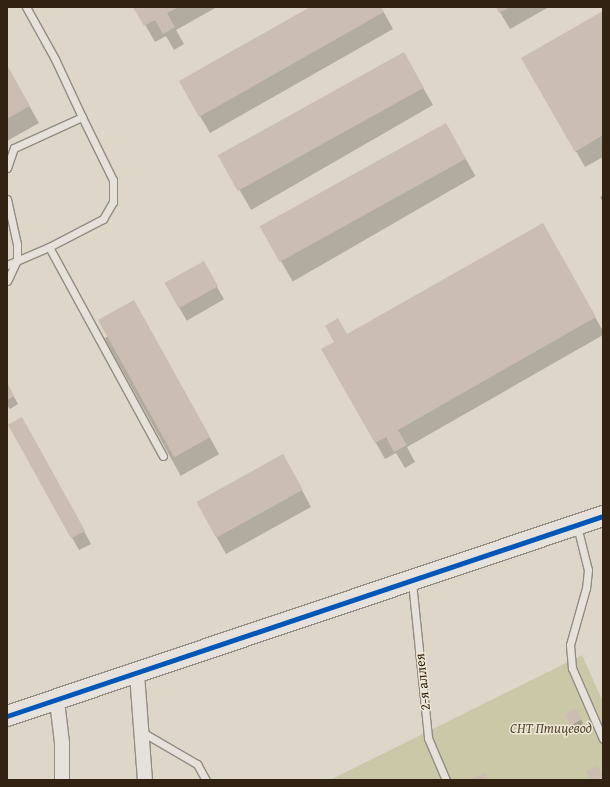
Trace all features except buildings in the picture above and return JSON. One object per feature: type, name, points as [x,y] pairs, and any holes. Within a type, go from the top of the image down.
[{"type":"street","points":[[7,716],[57,701],[603,516]]},
{"type":"street","points":[[137,674],[146,780]]},
{"type":"street","points":[[57,701],[62,743],[62,780]]},
{"type":"lane","points":[[7,265],[49,247],[103,219],[113,202],[113,180],[55,58],[26,7]]},
{"type":"lane","points":[[7,168],[14,148],[82,117]]},
{"type":"lane","points":[[7,199],[18,244],[17,260],[7,281]]},
{"type":"lane","points":[[49,247],[163,456]]},
{"type":"lane","points":[[577,526],[588,570],[586,588],[570,645],[572,668],[603,739]]},
{"type":"lane","name":"2-я аллея","points":[[412,580],[428,738],[446,780]]},
{"type":"lane","points":[[141,732],[197,764],[206,780]]},
{"type":"green space","name":"СНТ Птицевод","points":[[582,655],[603,702],[603,780],[330,780]]},
{"type":"cycle path","points":[[7,716],[603,516]]}]
